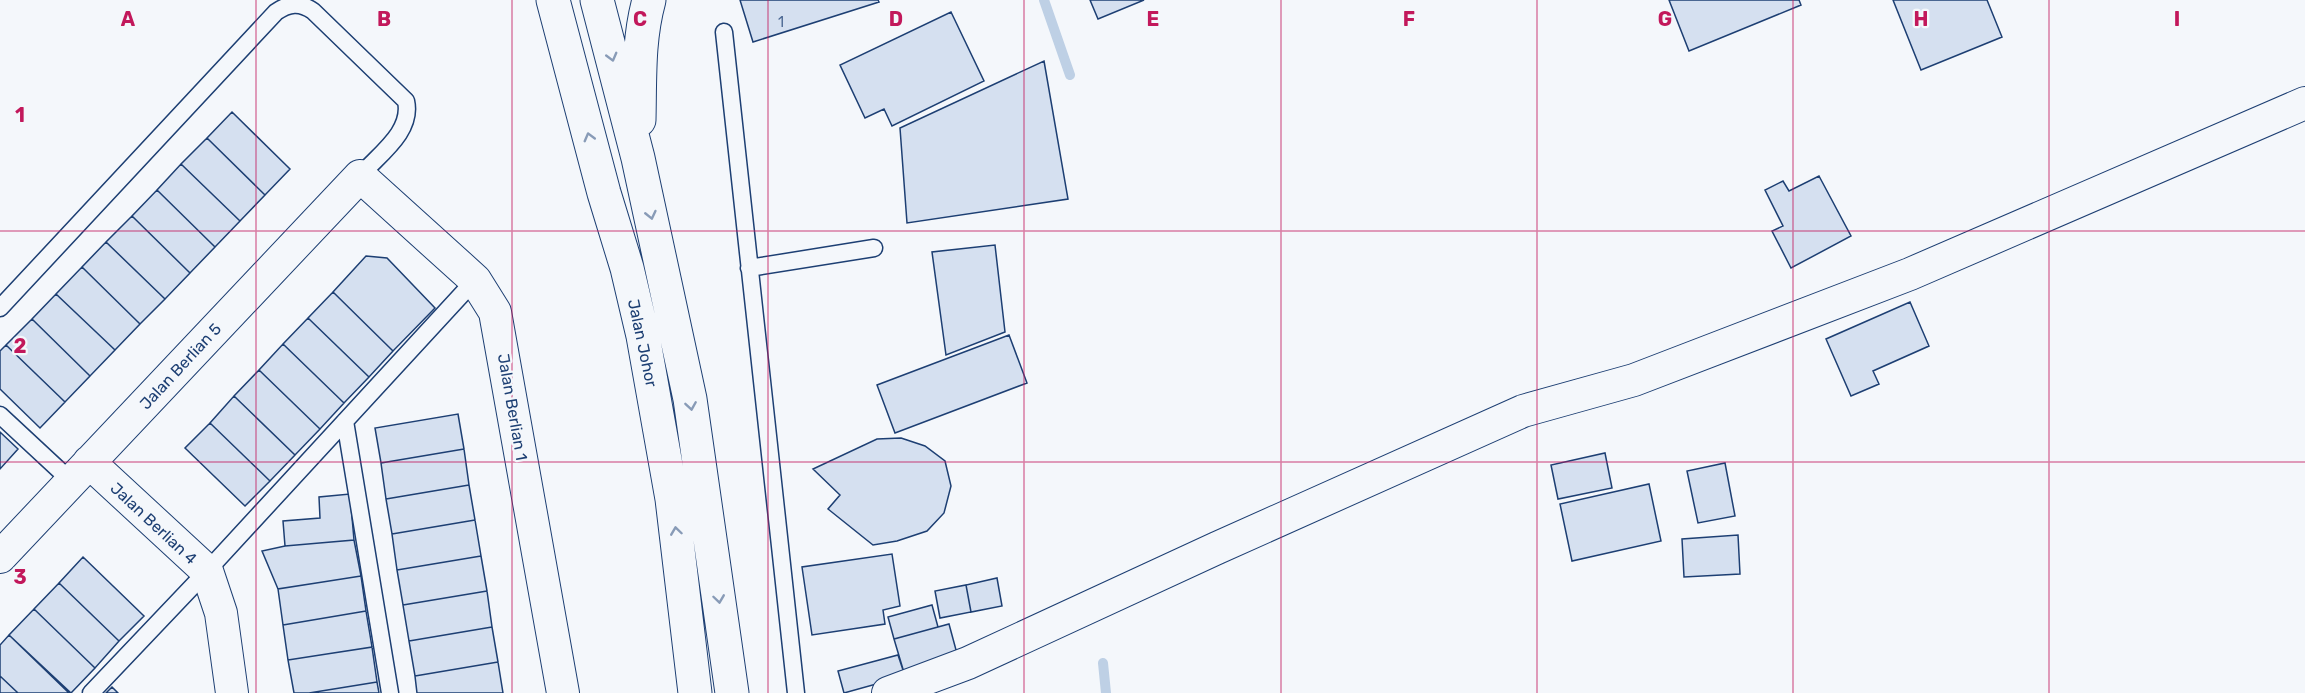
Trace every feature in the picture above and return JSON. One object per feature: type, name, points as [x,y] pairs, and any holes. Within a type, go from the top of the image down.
[{"type":"highway","name":"Jalan Johor","points":[[553,0],[627,268],[645,348],[672,499],[695,693]]},
{"type":"highway","points":[[571,0],[576,33],[576,89]]},
{"type":"highway","points":[[597,0],[638,158],[690,399],[732,693]]},
{"type":"highway","points":[[638,158],[640,51],[643,22],[649,0]]},
{"type":"street","points":[[888,693],[968,663],[1216,548],[1523,411],[1634,380],[1910,274],[2305,103]]},
{"type":"street","name":"Jalan Berlian 1","points":[[360,176],[475,280],[495,312],[563,693]]},
{"type":"street","name":"Jalan Berlian 5","points":[[0,557],[360,176]]},
{"type":"street","name":"Jalan Berlian 4","points":[[80,472],[207,571],[221,613],[232,693]]},
{"type":"lane","points":[[0,308],[276,12],[284,7],[294,4],[313,11],[406,101],[407,122],[360,176]]},
{"type":"lane","points":[[724,32],[796,693]]},
{"type":"lane","points":[[749,268],[874,248]]},
{"type":"lane","points":[[91,693],[207,571],[475,280]]},
{"type":"lane","points":[[0,415],[80,472]]},
{"type":"lane","points":[[345,421],[390,693]]},
{"type":"building","points":[[740,0],[878,0],[879,2],[753,42]]},
{"type":"building","points":[[1090,0],[1144,0],[1098,19]]},
{"type":"building","points":[[1669,0],[1799,0],[1801,5],[1689,51]]},
{"type":"building","points":[[1893,0],[1987,0],[2002,37],[1921,70]]},
{"type":"building","points":[[951,12],[984,81],[892,126],[884,109],[865,118],[840,65]]},
{"type":"building","points":[[1044,61],[1068,199],[907,223],[900,128]]},
{"type":"building","points":[[232,112],[290,169],[265,195],[207,138]]},
{"type":"building","points":[[207,138],[265,195],[240,221],[181,164]]},
{"type":"building","points":[[181,164],[240,221],[215,247],[157,190]]},
{"type":"building","points":[[1819,176],[1851,236],[1791,268],[1772,231],[1783,226],[1765,190],[1783,181],[1789,191]]},
{"type":"building","points":[[157,190],[215,247],[190,273],[132,216]]},
{"type":"building","points":[[132,216],[190,273],[165,299],[106,242]]},
{"type":"building","points":[[106,242],[165,299],[140,324],[82,267]]},
{"type":"building","points":[[995,245],[1005,332],[946,355],[932,252]]},
{"type":"building","points":[[366,256],[387,258],[435,308],[393,351],[333,292]]},
{"type":"building","points":[[82,267],[140,324],[115,350],[56,294]]},
{"type":"building","points":[[333,292],[393,351],[369,377],[308,318]]},
{"type":"building","points":[[56,294],[115,350],[90,376],[32,319]]},
{"type":"building","points":[[1910,302],[1929,346],[1873,371],[1879,384],[1851,396],[1826,339]]},
{"type":"building","points":[[308,318],[369,377],[344,403],[283,344]]},
{"type":"building","points":[[32,319],[90,376],[65,402],[6,345]]},
{"type":"building","points":[[1009,335],[1027,383],[895,433],[877,385]]},
{"type":"building","points":[[283,344],[344,403],[320,429],[259,370]]},
{"type":"building","points":[[6,345],[65,402],[40,428],[0,389],[0,351]]},
{"type":"building","points":[[259,370],[320,429],[295,455],[234,396]]},
{"type":"building","points":[[234,396],[295,455],[270,481],[210,423]]},
{"type":"building","points":[[458,414],[464,449],[381,463],[375,428]]},
{"type":"building","points":[[210,423],[270,481],[245,506],[185,448]]},
{"type":"building","points":[[0,432],[18,449],[0,469]]},
{"type":"building","points":[[901,438],[925,446],[945,461],[951,486],[944,513],[927,531],[897,541],[873,545],[828,509],[840,495],[813,469],[877,439]]},
{"type":"building","points":[[464,449],[469,485],[386,499],[381,463]]},
{"type":"building","points":[[1605,453],[1612,488],[1558,499],[1551,465]]},
{"type":"building","points":[[1725,463],[1735,516],[1698,523],[1687,471]]},
{"type":"building","points":[[1649,484],[1661,541],[1572,561],[1560,504]]},
{"type":"building","points":[[469,485],[475,520],[392,534],[386,499]]},
{"type":"building","points":[[350,494],[354,540],[285,546],[283,521],[320,518],[319,497]]},
{"type":"building","points":[[475,520],[481,556],[397,570],[392,534]]},
{"type":"building","points":[[1738,535],[1740,574],[1684,577],[1682,539]]},
{"type":"building","points":[[354,540],[361,576],[278,589],[262,551],[285,546]]},
{"type":"building","points":[[892,554],[900,606],[883,610],[885,624],[812,635],[802,567]]},
{"type":"building","points":[[481,556],[487,591],[403,605],[397,570]]},
{"type":"building","points":[[83,557],[144,616],[119,641],[59,583]]},
{"type":"building","points":[[361,576],[366,611],[283,625],[278,589]]},
{"type":"building","points":[[997,578],[1002,606],[971,612],[966,585]]},
{"type":"building","points":[[59,583],[119,641],[95,668],[34,609]]},
{"type":"building","points":[[966,585],[971,612],[940,618],[935,591]]},
{"type":"building","points":[[487,591],[492,627],[409,641],[403,605]]},
{"type":"building","points":[[932,605],[938,627],[894,639],[888,617]]},
{"type":"building","points":[[34,609],[95,668],[71,693],[9,635]]},
{"type":"building","points":[[366,611],[372,647],[288,660],[283,625]]},
{"type":"building","points":[[949,624],[959,661],[905,676],[894,639]]},
{"type":"building","points":[[492,627],[498,662],[415,676],[409,641]]},
{"type":"building","points":[[9,635],[69,693],[18,693],[0,676],[0,645]]},
{"type":"building","points":[[372,647],[377,682],[309,693],[294,693],[288,660]]},
{"type":"building","points":[[898,655],[905,676],[844,693],[838,671]]},
{"type":"building","points":[[498,662],[503,693],[417,693],[415,676]]},
{"type":"building","points":[[0,676],[18,693],[0,693]]},
{"type":"building","points":[[377,682],[379,693],[309,693]]},
{"type":"building","points":[[112,687],[118,693],[106,693]]},
{"type":"waterway","points":[[1044,0],[1070,75]]},
{"type":"waterway","points":[[1103,663],[1106,693]]}]
